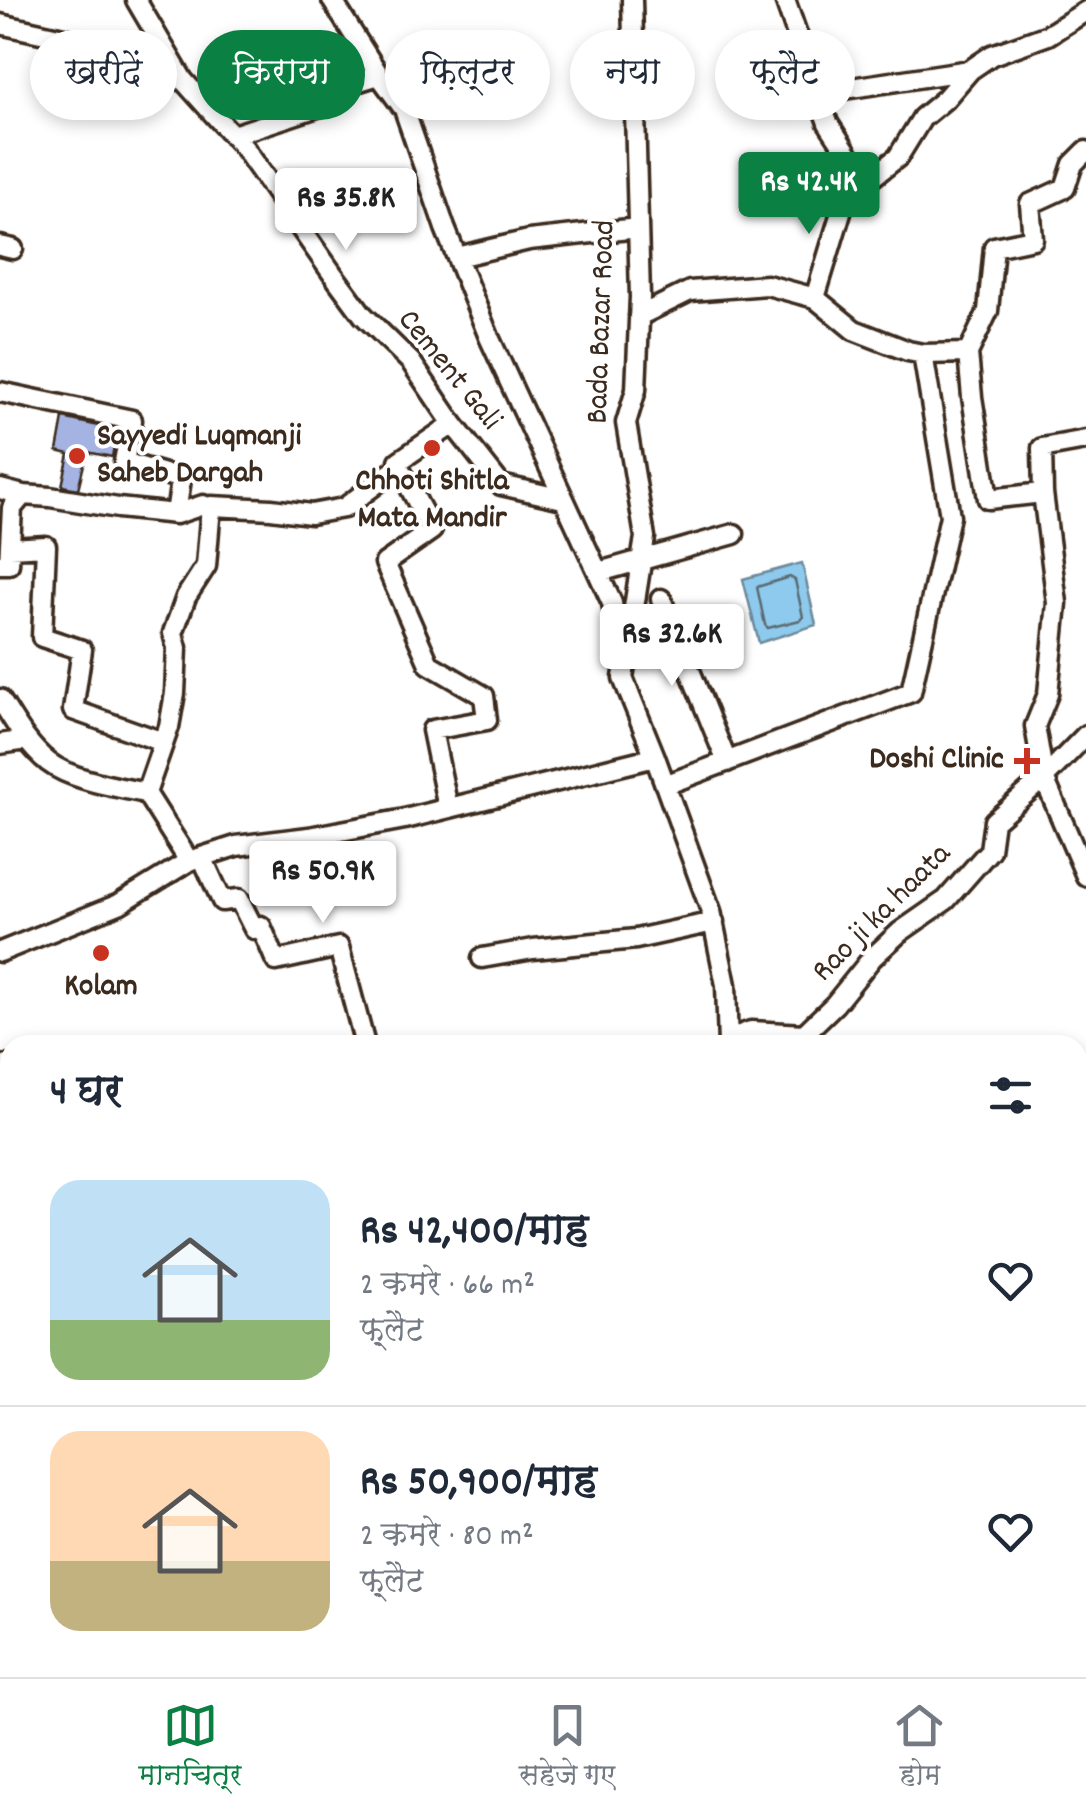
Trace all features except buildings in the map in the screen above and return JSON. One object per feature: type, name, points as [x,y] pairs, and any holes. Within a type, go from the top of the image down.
[{"type":"street","name":"Cement Gali","points":[[136,0],[182,80],[245,149],[363,314],[411,362],[501,485],[563,499]]},
{"type":"street","points":[[332,0],[404,109],[489,337],[612,602],[623,678],[714,922],[726,986],[728,1035]]},
{"type":"street","name":"Bada Bazar Road","points":[[623,678],[644,536],[626,423],[636,390],[639,316],[632,0]]},
{"type":"street","points":[[784,0],[795,30]]},
{"type":"street","points":[[848,189],[874,176],[898,156],[922,118],[970,70],[992,55],[1048,35],[1086,11]]},
{"type":"street","points":[[0,24],[30,31]]},
{"type":"street","points":[[855,87],[970,70]]},
{"type":"street","points":[[233,135],[321,106],[318,94],[380,75]]},
{"type":"street","points":[[816,298],[848,189],[850,155],[827,120]]},
{"type":"street","points":[[1043,493],[988,499],[968,353],[988,311],[994,247],[1033,238],[1030,204],[1065,188],[1073,164],[1086,152]]},
{"type":"street","points":[[456,257],[530,240],[638,228]]},
{"type":"street","points":[[639,316],[690,290],[767,285],[816,298],[854,330],[908,350],[924,354],[968,353]]},
{"type":"street","points":[[666,785],[911,692],[950,516],[924,354]]},
{"type":"street","points":[[0,392],[132,420],[124,462],[181,479],[176,514]]},
{"type":"street","points":[[448,808],[432,730],[487,720],[484,696],[429,664],[386,563],[432,530],[399,460],[453,424]]},
{"type":"street","points":[[1086,440],[1042,448],[1043,493],[1058,603],[1048,694],[1035,726],[1044,778],[1086,876]]},
{"type":"street","points":[[0,489],[176,514],[207,506],[311,514],[344,508],[399,467]]},
{"type":"street","points":[[23,495],[12,508],[5,556],[46,546],[42,637],[82,650],[73,710],[163,742]]},
{"type":"street","points":[[146,793],[169,727],[175,693],[177,648],[173,633],[186,597],[206,566],[207,506]]},
{"type":"street","points":[[599,572],[734,534]]},
{"type":"street","points":[[661,599],[727,762]]},
{"type":"street","points":[[0,699],[27,740],[50,764],[95,782],[146,793],[196,858],[222,901],[239,900],[254,929],[260,926],[276,960],[339,947],[363,1035]]},
{"type":"street","name":"Rao ji ka haata","points":[[811,1035],[872,958],[900,932],[946,900],[990,850],[994,821],[1044,778],[1086,734]]},
{"type":"street","points":[[0,744],[27,740]]},
{"type":"street","points":[[0,952],[119,904],[196,858],[236,846],[309,837],[448,808],[655,757]]},
{"type":"street","points":[[482,958],[636,939],[714,922]]},
{"type":"street","name":"Rao ji ka haata","points":[[741,1035],[751,1030],[783,1035]]},
{"type":"water","points":[[802,563],[816,625],[759,643],[743,579]]},
{"type":"place","name":"Chhoti Shitla Mata Mandir","points":[[432,448]]},
{"type":"place","name":"Sayyedi Luqmanji Saheb Dargah","points":[[77,456]]},
{"type":"place","name":"Doshi Clinic","points":[[1027,761]]},
{"type":"place","name":"Kolam","points":[[101,953]]}]
